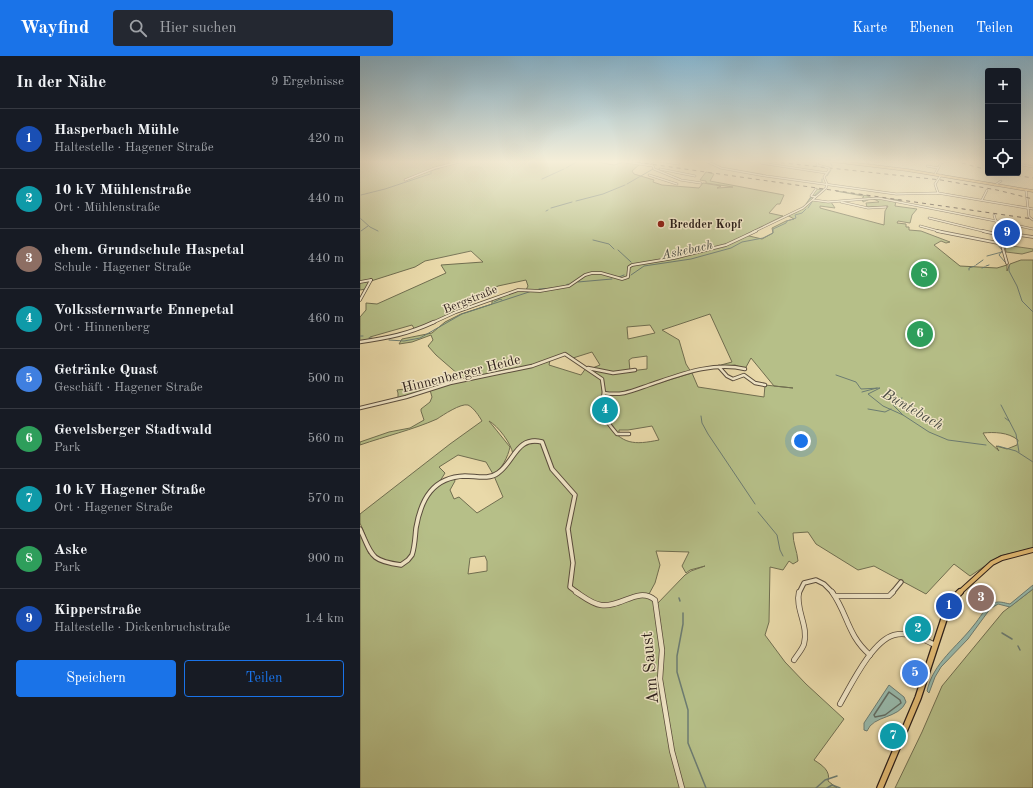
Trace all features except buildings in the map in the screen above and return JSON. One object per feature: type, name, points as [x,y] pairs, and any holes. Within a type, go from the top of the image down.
[{"type":"main road","points":[[880,788],[921,691],[949,606],[960,592],[998,560],[1033,550]]},
{"type":"street","points":[[812,195],[815,197],[813,200],[826,202],[878,198],[1033,229]]},
{"type":"street","points":[[952,195],[1033,209]]},
{"type":"street","points":[[982,200],[984,195]]},
{"type":"street","points":[[1027,195],[1029,217],[1033,220]]},
{"type":"street","name":"Bergstraße","points":[[360,342],[395,337],[417,330],[456,312],[518,290],[540,291],[567,287],[585,275],[596,273],[617,279],[626,278],[628,277],[629,267],[632,265],[674,258],[726,245],[798,210],[813,200]]},
{"type":"street","points":[[838,202],[868,208],[886,207]]},
{"type":"street","points":[[994,215],[1003,244],[1007,264]]},
{"type":"street","points":[[929,218],[1000,235]]},
{"type":"street","points":[[920,226],[923,228],[1003,244]]},
{"type":"street","points":[[999,232],[1033,238]]},
{"type":"street","points":[[360,282],[371,280],[360,300]]},
{"type":"street","name":"Hinnenberger Heide","points":[[360,408],[406,397],[450,384],[532,366],[565,354],[586,368]]},
{"type":"street","points":[[604,393],[618,394],[689,373],[719,367],[739,366],[745,369]]},
{"type":"street","points":[[719,367],[726,376],[733,379],[744,375],[755,383],[765,385]]},
{"type":"street","points":[[586,368],[613,373],[635,370]]},
{"type":"street","points":[[586,368],[602,379],[604,393],[600,406],[604,418],[617,434],[629,434]]},
{"type":"street","name":"Am Saust","points":[[360,529],[367,543],[370,555],[373,558],[385,563],[400,565],[410,558],[414,549],[418,522],[425,500],[437,484],[455,477],[494,476],[522,445],[530,441],[539,441],[544,445],[552,469],[575,495],[568,528],[573,563],[570,587],[596,604],[604,606],[613,606],[641,594],[649,595],[655,600],[662,650],[660,679],[672,751],[682,788]]},
{"type":"street","points":[[794,660],[804,643],[804,630],[798,603],[799,592],[807,581],[816,580],[825,584],[836,596],[853,637],[870,656]]},
{"type":"street","points":[[836,596],[889,596],[901,582]]},
{"type":"street","points":[[840,704],[870,656],[878,646],[893,636],[906,635],[921,637],[936,644]]},
{"type":"green space","points":[[360,195],[784,195],[780,204],[777,204],[769,213],[783,216],[745,235],[762,239],[773,233],[772,228],[794,219],[787,215],[796,212],[810,203],[806,204],[812,195],[818,195],[813,200],[831,202],[835,208],[820,206],[820,208],[884,225],[885,211],[888,206],[867,207],[866,203],[879,202],[873,199],[863,202],[862,198],[864,197],[858,195],[868,196],[872,198],[901,200],[896,201],[895,206],[917,209],[912,215],[910,223],[898,221],[897,223],[906,224],[906,227],[909,227],[909,230],[921,231],[950,242],[946,243],[941,241],[934,245],[960,266],[997,268],[1007,265],[1007,271],[1010,264],[1021,260],[1033,260],[1033,548],[1000,556],[970,576],[954,564],[926,594],[874,566],[858,570],[816,544],[808,532],[793,533],[798,561],[793,564],[789,561],[783,570],[770,567],[769,622],[765,635],[785,662],[806,684],[844,719],[814,760],[827,771],[829,777],[828,781],[837,788],[360,788],[360,533],[369,554],[372,552],[360,523],[360,514],[482,421],[472,408],[465,405],[452,410],[437,419],[418,426],[360,445],[360,442],[389,432],[410,428],[424,420],[421,409],[430,402],[432,397],[430,390],[398,398],[397,390],[428,386],[459,375],[428,346],[433,340],[431,335],[412,342],[399,344],[402,339],[432,333],[445,322],[461,314],[492,304],[492,300],[513,292],[526,290],[528,286],[526,280],[498,286],[482,296],[451,307],[455,312],[432,324],[415,330],[412,325],[370,337],[369,341],[360,342],[360,317],[366,310],[366,303],[377,304],[446,273],[441,265],[483,262],[471,251],[425,261],[415,267],[371,281],[366,289],[360,290]],"holes":[[[710,314],[732,362],[710,368],[735,365],[745,369],[751,358],[774,386],[765,385],[764,397],[698,387],[692,373],[615,395],[691,372],[686,364],[679,340],[662,330]],[[650,325],[655,333],[628,339],[627,327]],[[592,352],[600,365],[590,369],[586,368],[581,375],[549,365],[550,360],[567,354],[573,358]],[[647,356],[647,369],[630,371],[629,360],[632,358]],[[602,379],[603,390],[609,394],[604,394],[611,406],[606,420],[617,434],[619,434],[619,430],[652,426],[659,440],[642,443],[629,442],[623,439],[612,430],[604,419],[599,408],[599,403],[603,394]],[[489,421],[504,435],[510,445],[513,454],[500,471],[494,476],[503,497],[477,513],[459,497],[454,499],[450,490],[455,481],[454,478],[439,484],[428,495],[422,509],[412,554],[408,560],[400,565],[408,559],[413,549],[416,524],[426,494],[440,481],[445,473],[439,467],[458,455],[486,462],[493,474],[502,466],[510,447]],[[983,433],[1005,434],[1018,440],[1017,445],[1007,449],[996,446],[999,451],[988,441]],[[656,551],[689,552],[682,566],[686,573],[690,570],[705,566],[685,575],[656,605],[663,650],[660,679],[669,732],[659,679],[662,651],[654,600],[647,594],[649,594],[655,583],[660,565]],[[485,556],[487,561],[487,571],[468,574],[470,558]]]},
{"type":"green space","points":[[1005,245],[1033,249],[1033,251],[1022,254],[1006,252]]},
{"type":"green space","points":[[1033,589],[1033,788],[895,788],[942,686],[1003,612]]},
{"type":"water","points":[[1033,585],[1033,589],[1010,607],[998,604],[990,609],[968,639],[941,667],[935,677],[929,693],[927,691],[934,672],[987,608],[996,602],[1010,604]]},
{"type":"water","points":[[889,685],[904,697],[906,702],[898,711],[875,722],[867,731],[864,730],[864,723]]},
{"type":"waterway","points":[[576,201],[599,195]]},
{"type":"waterway","name":"Askebach","points":[[809,200],[812,197]]},
{"type":"waterway","points":[[551,208],[572,202]]},
{"type":"waterway","name":"Askebach","points":[[808,208],[812,202]]},
{"type":"waterway","name":"Askebach","points":[[631,275],[644,266],[691,259],[731,248],[742,242],[763,238],[773,233],[773,229],[796,218],[795,215],[802,213],[806,209]]},
{"type":"waterway","points":[[360,218],[370,227],[378,231]]},
{"type":"waterway","points":[[361,231],[368,226]]},
{"type":"waterway","points":[[593,240],[609,244],[614,249]]},
{"type":"waterway","points":[[997,244],[1002,250]]},
{"type":"waterway","points":[[618,250],[631,262]]},
{"type":"waterway","points":[[987,256],[1001,252]]},
{"type":"waterway","points":[[1001,252],[999,255],[1005,262]]},
{"type":"waterway","points":[[976,265],[983,260]]},
{"type":"waterway","points":[[1009,265],[1009,271],[1017,286],[1022,301],[1033,312]]},
{"type":"waterway","points":[[969,270],[969,268],[975,266]]},
{"type":"waterway","name":"Askebach","points":[[619,277],[624,275]]},
{"type":"waterway","name":"Askebach","points":[[578,282],[612,279]]},
{"type":"waterway","name":"Askebach","points":[[539,289],[554,288]]},
{"type":"waterway","name":"Askebach","points":[[389,340],[404,341],[420,338],[462,314],[532,291]]},
{"type":"waterway","name":"Askebach","points":[[494,302],[500,299],[502,300]]},
{"type":"waterway","name":"Buntebach","points":[[836,375],[856,382],[861,389],[876,388]]},
{"type":"waterway","name":"Buntebach","points":[[862,392],[876,388]]},
{"type":"waterway","name":"Buntebach","points":[[876,388],[880,388],[868,394],[883,406],[890,409]]},
{"type":"waterway","points":[[896,395],[891,401],[911,405],[893,405],[903,415]]},
{"type":"waterway","points":[[893,401],[902,398]]},
{"type":"waterway","points":[[1001,405],[1016,434],[1019,452]]},
{"type":"waterway","points":[[868,409],[885,412],[890,409]]},
{"type":"waterway","name":"Buntebach","points":[[890,409],[903,415]]},
{"type":"waterway","name":"Buntebach","points":[[903,415],[929,432],[948,440],[986,445]]},
{"type":"waterway","points":[[701,416],[702,423],[708,434],[755,504]]},
{"type":"waterway","points":[[1005,418],[1009,421]]},
{"type":"waterway","name":"Buntebach","points":[[998,446],[1016,451],[1033,462]]},
{"type":"waterway","points":[[758,512],[777,535],[780,550],[783,556]]},
{"type":"waterway","points":[[683,613],[683,624],[677,656],[677,672],[688,710],[688,743],[706,788]]},
{"type":"waterway","points":[[1002,633],[1012,639]]},
{"type":"waterway","points":[[1018,646],[1020,650]]},
{"type":"waterway","points":[[816,788],[825,780],[837,776]]},
{"type":"waterway","points":[[827,788],[832,785],[840,788]]},
{"type":"railway","points":[[867,195],[1033,219]]},
{"type":"railway","points":[[1018,195],[1033,199]]},
{"type":"place","name":"Bredder Kopf","points":[[661,224]]},
{"type":"place","name":"Kipperstraße","points":[[1007,233]]},
{"type":"place","name":"Aske","points":[[924,274]]},
{"type":"place","name":"Gevelsberger Stadtwald","points":[[920,334]]},
{"type":"place","name":"Volkssternwarte Ennepetal","points":[[605,410]]},
{"type":"place","name":"ehem. Grundschule Haspetal","points":[[981,598]]},
{"type":"place","name":"Hasperbach Mühle","points":[[949,606]]},
{"type":"place","name":"10 kV Mühlenstraße","points":[[918,629]]},
{"type":"place","name":"Getränke Quast","points":[[915,673]]},
{"type":"place","name":"10 kV Hagener Straße","points":[[893,736]]}]
